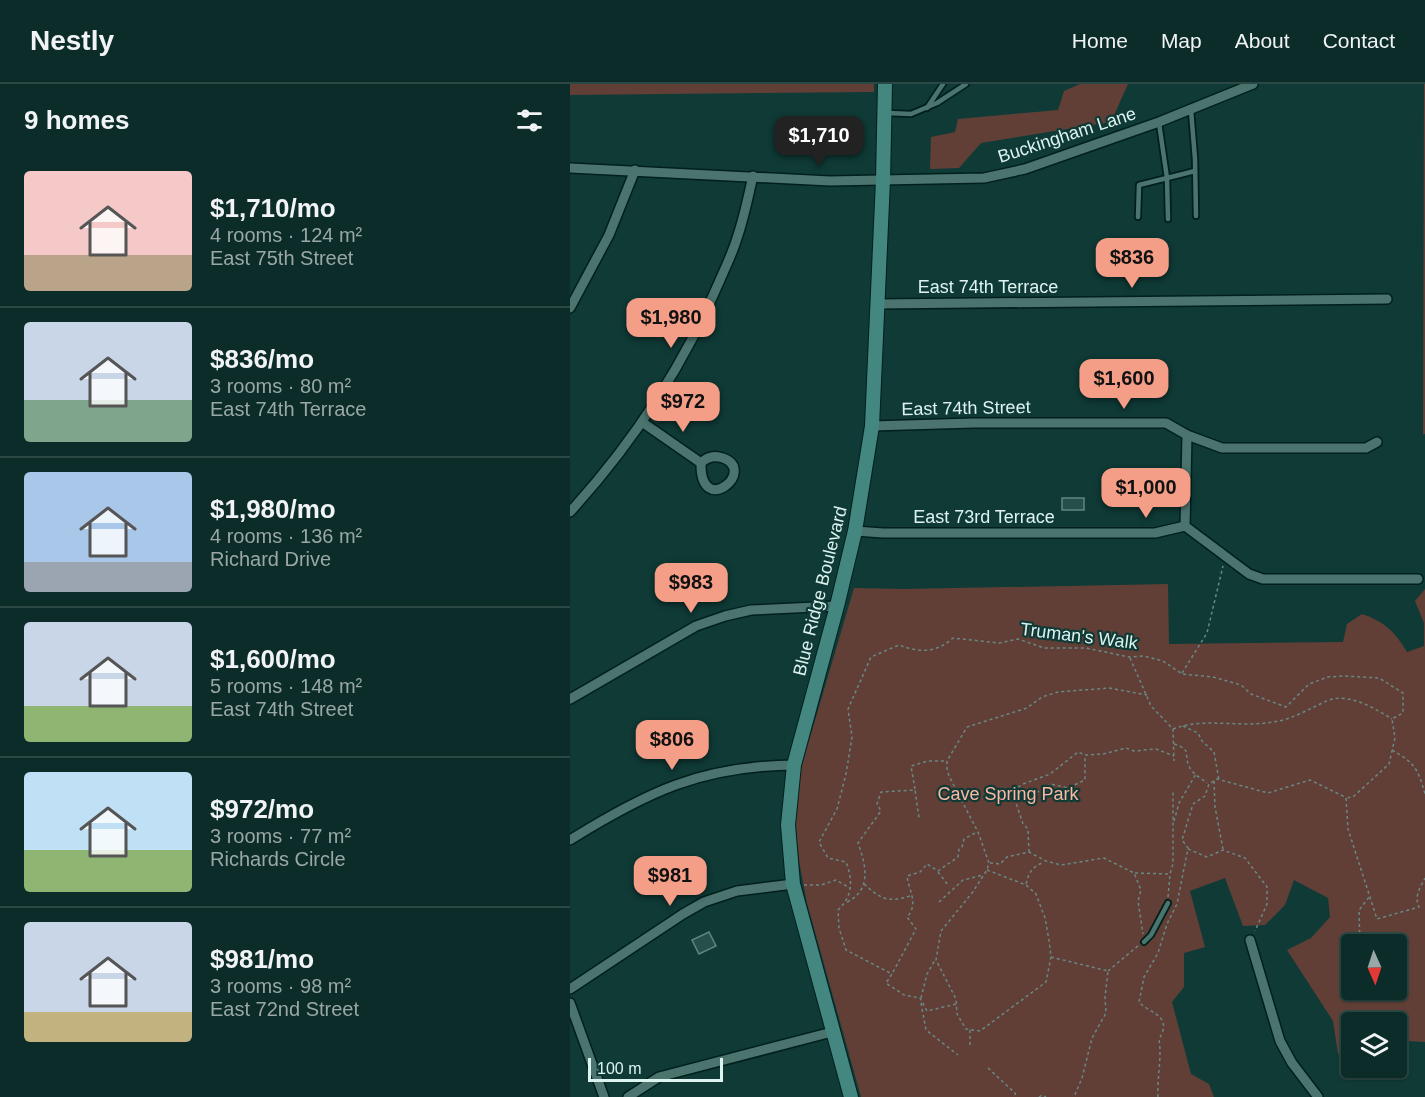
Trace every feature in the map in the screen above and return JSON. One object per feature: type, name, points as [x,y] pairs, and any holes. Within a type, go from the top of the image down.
[{"type":"main road","name":"Blue Ridge Boulevard","points":[[851,1097],[793,884],[788,825],[794,765],[855,531],[872,426],[884,180],[885,84]]},
{"type":"street","name":"Buckingham Lane","points":[[753,176],[830,181],[992,177],[1025,169],[1159,122],[1252,84]]},
{"type":"street","points":[[570,168],[753,176],[737,238],[708,308],[680,362],[642,422],[594,487],[570,512]]},
{"type":"street","points":[[570,308],[609,235],[635,170]]},
{"type":"street","name":"East 74th Terrace","points":[[878,304],[1387,299]]},
{"type":"street","points":[[642,422],[700,463]]},
{"type":"street","name":"East 74th Street","points":[[872,426],[973,423],[1166,423],[1187,435],[1222,448],[1365,448],[1377,442]]},
{"type":"street","points":[[1187,435],[1185,526],[1249,574],[1263,579],[1418,579]]},
{"type":"street","name":"East 73rd Terrace","points":[[855,531],[883,533],[1155,533],[1185,526]]},
{"type":"street","points":[[570,699],[696,626],[752,610],[837,606]]},
{"type":"street","points":[[570,840],[618,810],[666,787],[729,770],[764,765],[794,765]]},
{"type":"street","points":[[570,989],[683,914],[704,903],[737,891],[793,884]]},
{"type":"street","points":[[1250,940],[1280,1041],[1292,1063],[1318,1097]]},
{"type":"street","points":[[570,1003],[604,1097]]},
{"type":"street","points":[[628,1097],[659,1077],[832,1032]]},
{"type":"lane","points":[[927,108],[943,84]]},
{"type":"lane","points":[[885,113],[910,114],[927,108],[966,84]]},
{"type":"lane","points":[[1191,110],[1196,216]]},
{"type":"lane","points":[[1159,122],[1167,178],[1168,219]]},
{"type":"lane","points":[[1138,217],[1139,185],[1195,171]]},
{"type":"lane","points":[[1144,942],[1151,935],[1168,903]]},
{"type":"path","points":[[1182,674],[1207,633],[1225,556]]},
{"type":"path","name":"Truman's Walk","points":[[851,888],[846,862],[828,858],[819,842],[837,809],[846,774],[852,737],[848,709],[871,657],[899,645],[916,651],[943,647],[953,638],[999,643],[1018,639],[1044,648],[1086,648],[1130,657],[1144,656],[1163,661],[1182,674],[1213,677],[1241,686],[1251,694],[1286,707],[1309,684],[1328,677],[1379,678],[1402,693],[1403,713],[1392,720],[1395,738],[1392,749]]},
{"type":"path","points":[[1130,657],[1150,706],[1173,729],[1174,761]]},
{"type":"path","points":[[958,1055],[926,1029],[921,1000],[927,974],[936,960],[942,931],[987,870],[989,863],[978,832],[949,776],[948,761],[967,728],[1027,708],[1042,697],[1058,692],[1109,688],[1147,695]]},
{"type":"path","points":[[1173,729],[1182,725],[1243,725],[1274,722],[1333,699],[1351,700],[1374,708],[1392,720]]},
{"type":"path","points":[[1182,725],[1198,733],[1202,741],[1214,752],[1219,780]]},
{"type":"path","points":[[1174,744],[1183,747],[1187,752],[1189,766],[1209,784]]},
{"type":"path","points":[[1029,852],[1028,829],[1023,824],[1012,791],[1050,774],[1078,752],[1085,755],[1103,754],[1126,748],[1134,751],[1156,749],[1174,756]]},
{"type":"path","points":[[1250,940],[1267,904],[1267,886],[1245,858],[1223,850],[1207,857],[1188,848],[1182,840],[1193,804],[1205,796],[1209,784],[1219,780],[1268,793],[1310,780],[1346,798],[1353,797],[1389,764],[1392,749],[1410,760],[1421,778],[1425,794]]},
{"type":"path","points":[[1017,788],[1036,793],[1051,784],[1068,788],[1085,780],[1085,755]]},
{"type":"path","points":[[919,818],[911,766],[928,761],[948,761]]},
{"type":"path","points":[[1173,825],[1179,803],[1190,788],[1196,774]]},
{"type":"path","points":[[1214,781],[1215,807],[1223,850]]},
{"type":"path","points":[[892,974],[846,950],[839,928],[838,910],[846,902],[856,898],[863,889],[865,863],[858,843],[881,811],[877,804],[881,792],[915,790]]},
{"type":"path","points":[[1166,925],[1170,874],[1173,864],[1173,791]]},
{"type":"path","points":[[1346,798],[1348,829],[1377,919],[1419,907],[1416,900],[1417,893],[1425,878]]},
{"type":"path","points":[[938,871],[958,857],[964,839],[978,832]]},
{"type":"path","points":[[1158,1097],[1157,1080],[1161,1051],[1159,1039],[1164,1025],[1157,1014],[1139,1002],[1144,977],[1158,952],[1166,925],[1177,904],[1188,848]]},
{"type":"path","points":[[989,863],[1000,864],[1007,857],[1029,852],[1060,865],[1104,858],[1134,873],[1170,874]]},
{"type":"path","points":[[1026,885],[1028,874],[1034,866],[1046,861]]},
{"type":"path","points":[[948,885],[938,871],[927,864],[920,872],[907,876],[914,900],[913,911],[907,917],[916,929],[886,983],[904,995],[921,1000],[927,1011],[956,1004]]},
{"type":"path","points":[[936,960],[956,999],[957,1014],[966,1029],[980,1031],[1046,982],[1051,957],[1045,918],[1036,894],[1026,885],[987,870]]},
{"type":"path","points":[[1074,1097],[1082,1078],[1092,1038],[1106,1013],[1108,971],[1144,942],[1138,901],[1141,890],[1134,873]]},
{"type":"path","points":[[939,902],[963,880],[984,874]]},
{"type":"path","points":[[793,884],[821,885],[836,880],[851,888],[846,902]]},
{"type":"path","points":[[863,883],[881,899],[912,896]]},
{"type":"path","points":[[1360,934],[1359,910],[1371,896]]},
{"type":"path","points":[[1051,957],[1108,971]]},
{"type":"path","points":[[970,1029],[970,1045]]},
{"type":"path","points":[[988,1068],[1016,1093],[1016,1097]]},
{"type":"path","points":[[1039,1097],[1042,1095],[1046,1097]]},
{"type":"green space","points":[[570,84],[874,84],[874,92],[570,95]]},
{"type":"green space","points":[[1080,84],[1128,84],[1111,122],[981,143],[959,168],[930,169],[931,137],[955,132],[958,119],[1058,110],[1064,91]]},
{"type":"green space","points":[[1424,84],[1425,434],[1423,434]]},
{"type":"green space","name":"Cave Spring Park","points":[[1168,584],[1169,644],[1343,642],[1347,624],[1362,614],[1389,628],[1407,652],[1424,646],[1424,623],[1415,601],[1425,589],[1425,1042],[1407,1041],[1407,1012],[1341,1012],[1341,1057],[1338,1054],[1333,1021],[1287,950],[1311,938],[1330,917],[1328,898],[1294,880],[1285,905],[1265,925],[1243,926],[1225,878],[1190,891],[1205,947],[1184,953],[1184,987],[1172,1002],[1191,1074],[1209,1084],[1214,1097],[861,1097],[807,903],[794,818],[801,768],[854,588]]},
{"type":"building","points":[[1062,498],[1084,498],[1084,510],[1062,510]]},
{"type":"building","points":[[709,932],[716,946],[699,954],[692,940]]}]
